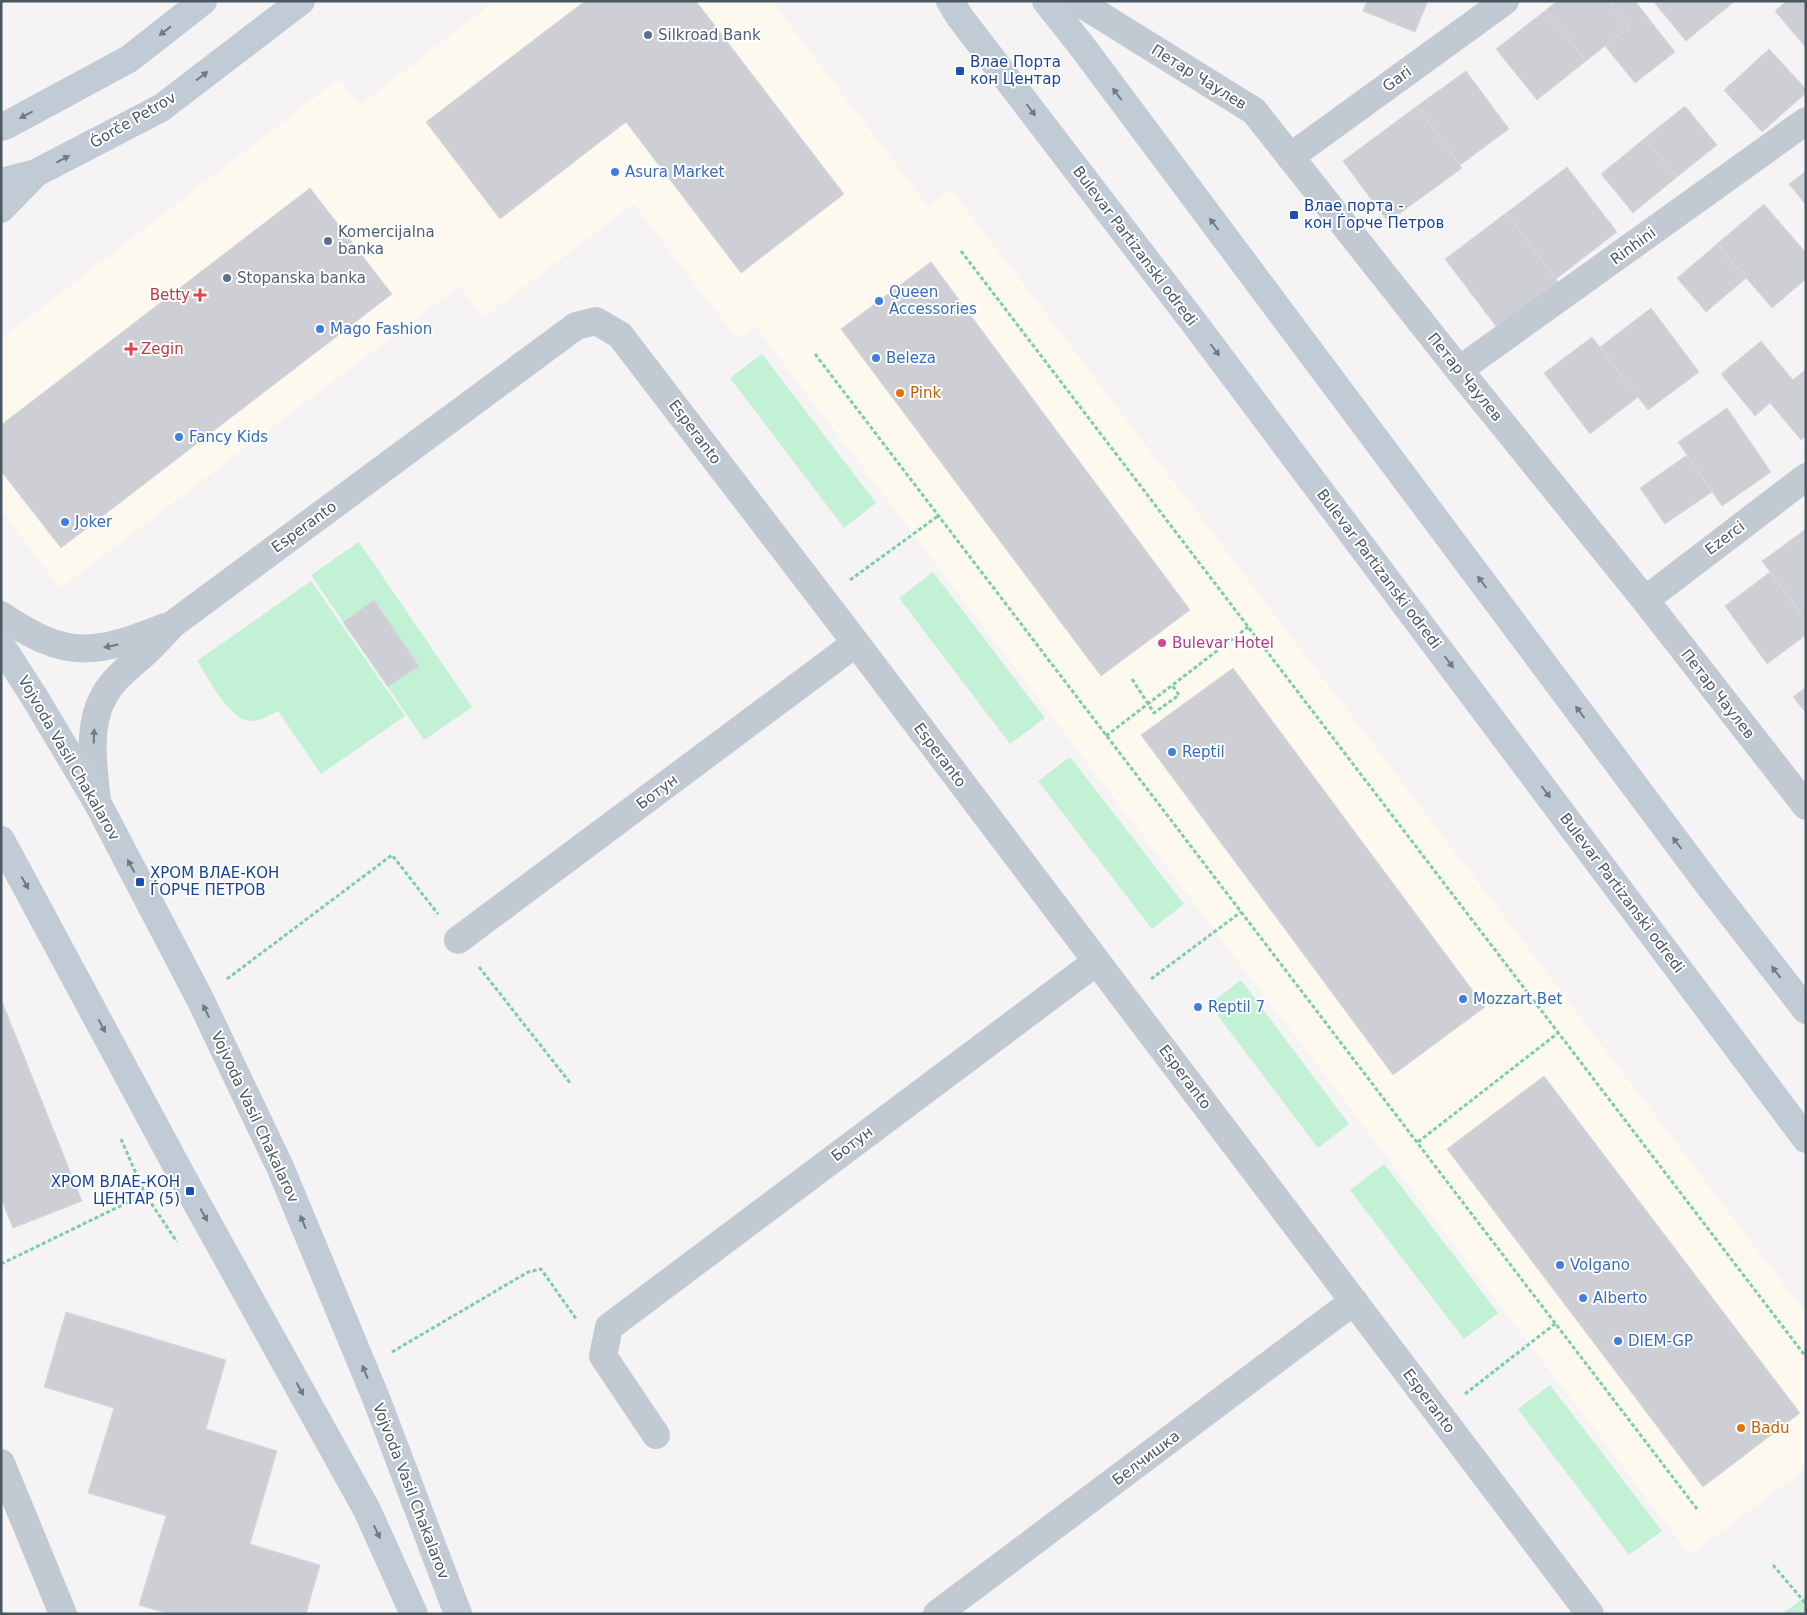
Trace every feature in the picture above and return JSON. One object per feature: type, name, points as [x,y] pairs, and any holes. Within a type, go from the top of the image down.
[{"type":"street","points":[[1,127],[129,59],[203,1]]},
{"type":"street","name":"Ǵorče Petrov","points":[[1,182],[36,173],[161,108],[301,1]]},
{"type":"street","points":[[1046,1],[1081,45],[1708,884],[1806,1010]]},
{"type":"street","points":[[1064,1],[1081,45]]},
{"type":"street","name":"Петар Чаулев","points":[[1078,1],[1254,111],[1459,370],[1645,600],[1806,806]]},
{"type":"street","name":"Gari","points":[[1290,157],[1505,1]]},
{"type":"street","name":"Bulevar Partizanski odredi","points":[[950,6],[1192,320],[1806,1138]]},
{"type":"street","name":"Rinhini","points":[[1459,370],[1806,121]]},
{"type":"street","points":[[1,208],[36,173]]},
{"type":"street","name":"Esperanto","points":[[173,624],[576,326],[596,321],[620,335],[856,643],[1589,1613]]},
{"type":"street","name":"Ezerci","points":[[1645,600],[1806,477]]},
{"type":"street","points":[[1,615],[35,636],[54,644],[86,650],[127,642],[173,624]]},
{"type":"street","points":[[98,802],[93,756],[94,729],[103,697],[112,684],[173,624]]},
{"type":"street","name":"Ботун","points":[[458,940],[856,643]]},
{"type":"street","name":"Vojvoda Vasil Chakalarov","points":[[1,645],[98,802],[200,999],[280,1167],[364,1369],[458,1614]]},
{"type":"street","points":[[1,840],[190,1191],[362,1502],[414,1614]]},
{"type":"street","name":"Ботун","points":[[603,1356],[609,1327],[1096,962]]},
{"type":"street","name":"Белчишка","points":[[938,1614],[1354,1301]]},
{"type":"street","points":[[603,1356],[656,1435]]},
{"type":"street","points":[[1,1463],[63,1614]]},
{"type":"path","points":[[961,251],[1806,1357]]},
{"type":"path","points":[[815,354],[1697,1509]]},
{"type":"path","points":[[823,600],[938,516]]},
{"type":"path","points":[[1106,736],[1248,627]]},
{"type":"path","points":[[1132,679],[1154,712],[1179,695],[1172,685]]},
{"type":"path","points":[[200,999],[392,855],[571,1084]]},
{"type":"path","points":[[1125,998],[1241,912]]},
{"type":"path","points":[[1418,1142],[1558,1033]]},
{"type":"path","points":[[1,1264],[145,1194]]},
{"type":"path","points":[[364,1369],[528,1272],[541,1269],[603,1356]]},
{"type":"path","points":[[1439,1414],[1556,1324]]},
{"type":"path","points":[[1773,1565],[1806,1604]]},
{"type":"shaded area","points":[[495,1],[772,1],[928,207],[951,189],[1806,1314],[1806,1468],[1690,1555],[755,326],[737,339],[634,204],[483,318],[459,286],[60,588],[1,511],[1,339],[339,79],[360,105]]},
{"type":"green space","points":[[762,354],[876,503],[844,528],[730,378]]},
{"type":"green space","points":[[359,542],[472,707],[424,740],[311,575]]},
{"type":"green space","points":[[933,572],[1045,718],[1010,744],[899,598]]},
{"type":"green space","points":[[311,581],[405,716],[321,774],[278,711],[259,720],[244,719],[228,707],[197,661]]},
{"type":"green space","points":[[1070,757],[1184,904],[1152,929],[1038,781]]},
{"type":"green space","points":[[1241,980],[1349,1124],[1318,1148],[1209,1004]]},
{"type":"green space","points":[[1384,1164],[1498,1313],[1464,1339],[1350,1190]]},
{"type":"green space","points":[[1550,1385],[1662,1531],[1629,1555],[1518,1409]]},
{"type":"green space","points":[[1806,1596],[1806,1614],[1782,1614]]},
{"type":"building","points":[[585,1],[696,1],[844,194],[741,273],[626,122],[500,219],[426,122]]},
{"type":"building","points":[[1367,1],[1428,1],[1415,32],[1363,11]]},
{"type":"building","points":[[1557,1],[1609,1],[1629,27],[1586,61],[1546,10]]},
{"type":"building","points":[[1609,1],[1635,1],[1675,52],[1635,83],[1605,46],[1629,27]]},
{"type":"building","points":[[1653,1],[1735,1],[1686,41]]},
{"type":"building","points":[[1786,1],[1806,1],[1806,48],[1775,11]]},
{"type":"building","points":[[1546,10],[1586,61],[1537,100],[1496,49]]},
{"type":"building","points":[[1769,49],[1806,89],[1806,93],[1762,132],[1724,90]]},
{"type":"building","points":[[1466,71],[1509,129],[1460,165],[1417,106]]},
{"type":"building","points":[[1417,106],[1462,168],[1388,222],[1343,161]]},
{"type":"building","points":[[1685,106],[1717,145],[1677,177],[1645,138]]},
{"type":"building","points":[[1645,138],[1677,177],[1633,213],[1601,174]]},
{"type":"building","points":[[1567,167],[1617,232],[1556,279],[1506,213]]},
{"type":"building","points":[[1806,171],[1806,205],[1789,184]]},
{"type":"building","points":[[310,188],[392,294],[61,548],[1,471],[1,425]]},
{"type":"building","points":[[1764,204],[1806,253],[1806,279],[1772,308],[1717,244]]},
{"type":"building","points":[[1506,213],[1559,283],[1498,329],[1445,259]]},
{"type":"building","points":[[1717,244],[1746,278],[1706,312],[1677,278]]},
{"type":"building","points":[[931,262],[1190,610],[1101,676],[841,329]]},
{"type":"building","points":[[1651,308],[1699,372],[1648,410],[1600,347]]},
{"type":"building","points":[[1592,337],[1638,397],[1590,434],[1544,373]]},
{"type":"building","points":[[1761,341],[1793,380],[1806,369],[1806,436],[1801,440],[1770,403],[1755,416],[1721,374]]},
{"type":"building","points":[[1727,408],[1771,472],[1722,506],[1678,442]]},
{"type":"building","points":[[1687,455],[1712,492],[1665,524],[1640,488]]},
{"type":"building","points":[[1806,529],[1806,621],[1762,561]]},
{"type":"building","points":[[1770,572],[1806,621],[1806,635],[1767,664],[1725,606]]},
{"type":"building","points":[[374,600],[419,666],[388,687],[343,622]]},
{"type":"building","points":[[1233,668],[1485,1007],[1393,1075],[1141,735]]},
{"type":"building","points":[[1806,687],[1806,713],[1793,697]]},
{"type":"building","points":[[1,999],[82,1201],[13,1228],[1,1198]]},
{"type":"building","points":[[1544,1076],[1800,1413],[1703,1487],[1447,1149]]},
{"type":"building","points":[[66,1312],[226,1360],[206,1429],[277,1451],[250,1544],[320,1565],[306,1614],[169,1614],[139,1605],[166,1516],[88,1493],[114,1408],[44,1387]]},
{"type":"place","name":"Silkroad Bank","points":[[648,35]]},
{"type":"place","name":"Влае Порта кон Центар","points":[[960,71]]},
{"type":"place","name":"Asura Market","points":[[615,172]]},
{"type":"place","name":"Влае порта - кон Ѓорче Петров","points":[[1294,215]]},
{"type":"place","name":"Komercijalna banka","points":[[328,241]]},
{"type":"place","name":"Stopanska banka","points":[[227,278]]},
{"type":"place","name":"Betty","points":[[200,295]]},
{"type":"place","name":"Queen Accessories","points":[[879,301]]},
{"type":"place","name":"Mago Fashion","points":[[320,329]]},
{"type":"place","name":"Zegin","points":[[131,349]]},
{"type":"place","name":"Beleza","points":[[876,358]]},
{"type":"place","name":"Pink","points":[[900,393]]},
{"type":"place","name":"Fancy Kids","points":[[179,437]]},
{"type":"place","name":"Joker","points":[[65,522]]},
{"type":"place","name":"Bulevar Hotel","points":[[1162,643]]},
{"type":"place","name":"Reptil","points":[[1172,752]]},
{"type":"place","name":"ХРОМ ВЛАЕ-КОН ЃОРЧЕ ПЕТРОВ","points":[[140,882]]},
{"type":"place","name":"Mozzart Bet","points":[[1463,999]]},
{"type":"place","name":"Reptil 7","points":[[1198,1007]]},
{"type":"place","name":"ХРОМ ВЛАЕ-КОН ЦЕНТАР (5)","points":[[190,1191]]},
{"type":"place","name":"Volgano","points":[[1560,1265]]},
{"type":"place","name":"Alberto","points":[[1583,1298]]},
{"type":"place","name":"DIEM-GP","points":[[1618,1341]]},
{"type":"place","name":"Badu","points":[[1741,1428]]}]
